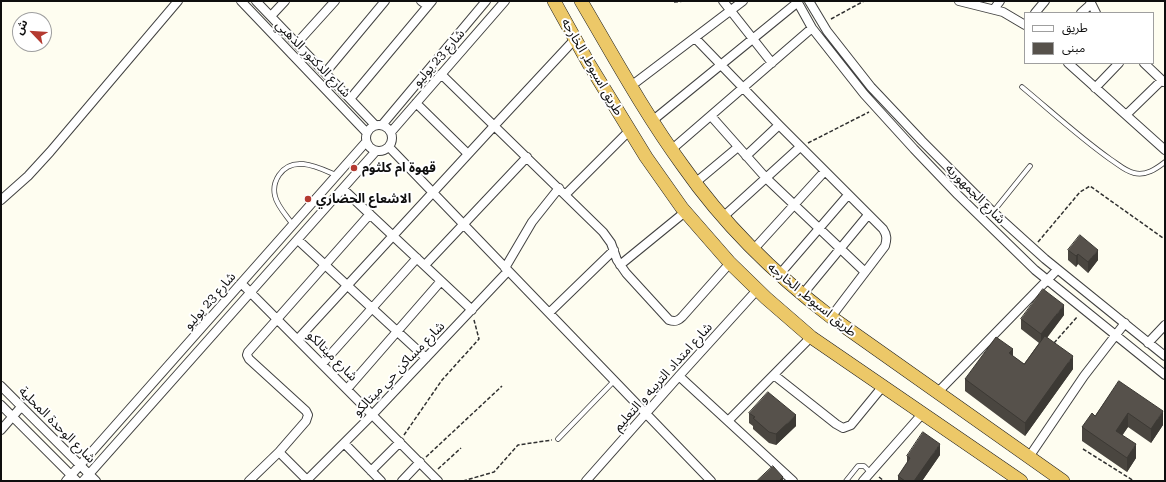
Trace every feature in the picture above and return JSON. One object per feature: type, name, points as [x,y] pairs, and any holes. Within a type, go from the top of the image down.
[{"type":"highway","name":"طريق اسيوط, الخارجه","points":[[554,1],[629,131],[685,212],[730,263],[811,337],[1022,481]]},
{"type":"highway","name":"طريق اسيوط, الخارجه","points":[[581,1],[652,121],[671,150],[695,183],[752,250],[802,295],[831,317],[1063,481]]},
{"type":"street","points":[[1,200],[28,176],[50,152],[178,1]]},
{"type":"street","name":"شارع الدكتور الذهبي","points":[[241,1],[367,133]]},
{"type":"street","name":"شارع الدكتور الذهبي","points":[[256,1],[297,42],[350,99],[379,125]]},
{"type":"street","points":[[271,16],[286,1]]},
{"type":"street","points":[[297,42],[335,1]]},
{"type":"street","points":[[325,73],[385,1]]},
{"type":"street","points":[[350,99],[430,4],[421,1]]},
{"type":"street","name":"شارع 23 يوليو","points":[[379,125],[486,1]]},
{"type":"street","name":"شارع 23 يوليو","points":[[391,132],[505,1]]},
{"type":"street","points":[[723,1],[772,63]]},
{"type":"street","points":[[631,86],[743,1]]},
{"type":"street","points":[[652,121],[798,1]]},
{"type":"street","name":"شارع الجمهوريه","points":[[798,1],[812,28],[876,109],[914,149],[984,220],[1047,280],[1165,375]]},
{"type":"street","name":"شارع الجمهوريه","points":[[809,1],[820,22],[871,87],[922,141],[993,212],[1058,270],[1165,356]]},
{"type":"street","points":[[994,9],[1000,1]]},
{"type":"street","points":[[1036,12],[1044,1]]},
{"type":"street","points":[[963,2],[994,9],[1011,16],[1024,25]]},
{"type":"street","points":[[1082,12],[1090,2],[1095,12]]},
{"type":"street","points":[[671,150],[812,28]]},
{"type":"street","points":[[695,38],[824,172],[883,229],[886,234],[887,240],[885,246],[831,317]]},
{"type":"street","points":[[298,339],[575,39]]},
{"type":"street","points":[[845,70],[853,64]]},
{"type":"street","points":[[1069,64],[1164,149]]},
{"type":"street","points":[[1095,88],[1118,64]]},
{"type":"street","points":[[1126,115],[1163,81],[1145,64]]},
{"type":"street","points":[[441,74],[603,232],[614,250],[620,265],[669,320],[674,321],[682,317],[730,263]]},
{"type":"street","points":[[416,103],[468,154]]},
{"type":"street","points":[[711,116],[766,178],[865,272]]},
{"type":"street","points":[[379,125],[389,128],[392,140],[389,147],[385,150],[376,151],[368,146],[366,142],[367,133],[370,128],[379,125]]},
{"type":"street","points":[[746,156],[779,125]]},
{"type":"street","name":"شارع مساكن حي ميتالكو","points":[[307,481],[472,310],[506,270],[532,222],[562,191],[629,131]]},
{"type":"street","points":[[914,149],[922,141]]},
{"type":"street","name":"شارع 23 يوليو","points":[[72,479],[80,465],[366,142]]},
{"type":"street","points":[[389,147],[711,481]]},
{"type":"street","points":[[695,183],[738,147]]},
{"type":"street","points":[[723,217],[800,147]]},
{"type":"street","name":"شارع 23 يوليو","points":[[83,481],[376,151]]},
{"type":"street","points":[[424,265],[527,157]]},
{"type":"street","points":[[752,250],[824,172]]},
{"type":"street","points":[[343,189],[472,310]]},
{"type":"street","points":[[779,275],[848,195]]},
{"type":"street","points":[[620,265],[685,212]]},
{"type":"street","points":[[984,220],[993,212]]},
{"type":"street","points":[[249,481],[279,452],[306,421],[308,413],[249,359],[247,355],[248,352],[370,214]]},
{"type":"street","points":[[802,295],[868,215]]},
{"type":"street","points":[[298,240],[426,358]]},
{"type":"street","points":[[549,313],[614,250]]},
{"type":"street","points":[[322,364],[417,258]]},
{"type":"street","points":[[938,393],[1058,270]]},
{"type":"street","points":[[347,389],[441,281]]},
{"type":"street","name":"شارع ميتالكو","points":[[241,283],[438,481]]},
{"type":"street","name":"شارع امتداد التربيه و التعليم","points":[[586,481],[758,290]]},
{"type":"street","points":[[1029,457],[1084,376],[1125,324]]},
{"type":"street","points":[[1148,343],[1165,325]]},
{"type":"street","points":[[728,421],[811,337]]},
{"type":"street","points":[[774,375],[839,427],[843,428],[851,425],[883,386]]},
{"type":"street","points":[[679,376],[793,481]]},
{"type":"street","name":"شارع الوحدة المحلية","points":[[1,386],[96,481]]},
{"type":"street","name":"شارع الوحدة المحلية","points":[[1,405],[72,479]]},
{"type":"street","points":[[1,430],[21,407]]},
{"type":"street","points":[[863,481],[923,413]]},
{"type":"street","points":[[371,471],[400,442]]},
{"type":"street","points":[[344,443],[381,481]]},
{"type":"street","points":[[279,452],[307,481]]},
{"type":"street","points":[[402,481],[420,462]]},
{"type":"lane","points":[[1022,87],[1100,152],[1128,171],[1138,174],[1145,173],[1158,168],[1165,162]]},
{"type":"lane","points":[[293,225],[275,196],[274,188],[276,180],[281,172],[292,166],[305,164],[336,175]]},
{"type":"lane","points":[[993,212],[1030,166]]},
{"type":"lane","points":[[558,439],[614,381]]},
{"type":"lane","points":[[846,481],[858,466],[864,466],[870,473]]},
{"type":"path","points":[[674,2],[685,1]]},
{"type":"path","points":[[820,22],[835,18],[864,1]]},
{"type":"path","points":[[800,147],[876,109]]},
{"type":"path","points":[[1033,248],[1080,192],[1090,186],[1164,238]]},
{"type":"path","points":[[400,442],[442,380],[479,339],[472,310]]},
{"type":"path","points":[[1051,346],[1084,310]]},
{"type":"path","points":[[420,462],[502,386]]},
{"type":"path","points":[[463,481],[494,472],[518,445],[558,439]]},
{"type":"path","points":[[432,474],[462,448]]},
{"type":"path","points":[[1083,448],[1134,481]]},
{"type":"building","points":[[1080,235],[1098,250],[1088,262],[1078,254],[1076,256],[1068,250]]},
{"type":"building","points":[[1043,289],[1064,305],[1041,334],[1021,319]]},
{"type":"building","points":[[1045,336],[1073,356],[1025,423],[965,379],[996,337],[1013,349],[1009,353],[1024,364]]},
{"type":"building","points":[[1119,381],[1163,411],[1151,429],[1128,413],[1116,431],[1136,444],[1127,458],[1082,427],[1092,413],[1095,416]]},
{"type":"building","points":[[768,392],[796,415],[776,434],[769,432],[753,418],[755,417],[749,413]]},
{"type":"building","points":[[923,432],[940,444],[914,481],[905,481],[898,476],[910,458],[907,456]]},
{"type":"building","points":[[773,466],[783,477],[779,481],[757,481]]},
{"type":"place","name":"قهوة ام كلثوم","points":[[354,168]]},
{"type":"place","name":"الاشعاع الحضاري","points":[[308,199]]}]
